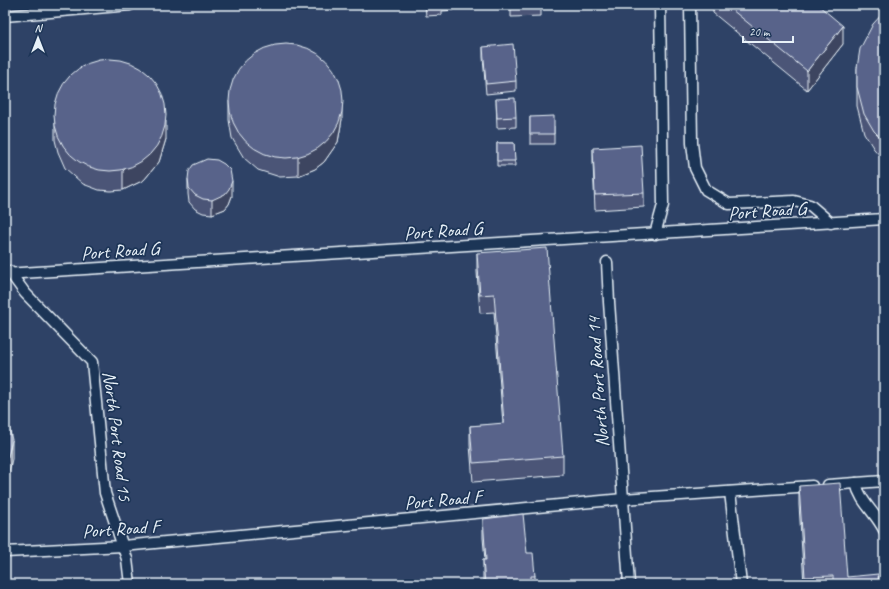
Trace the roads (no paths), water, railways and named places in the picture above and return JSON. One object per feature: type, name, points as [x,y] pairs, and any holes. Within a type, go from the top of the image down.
[{"type":"lane","points":[[5,16],[130,5]]},
{"type":"lane","points":[[655,234],[663,205],[660,5]]},
{"type":"lane","points":[[690,5],[692,143],[695,168],[706,190],[729,204],[794,201],[810,206],[831,223]]},
{"type":"lane","name":"Port Road G","points":[[7,272],[884,219]]},
{"type":"lane","name":"North Port Road 14","points":[[608,262],[609,302],[629,584]]},
{"type":"lane","name":"North Port Road 15","points":[[7,272],[25,293],[92,362],[105,493],[127,559],[130,584]]},
{"type":"lane","name":"Port Road F","points":[[5,552],[122,546],[622,499],[884,481]]},
{"type":"lane","points":[[856,483],[858,493],[880,521],[884,530]]},
{"type":"lane","points":[[730,492],[741,584]]}]
